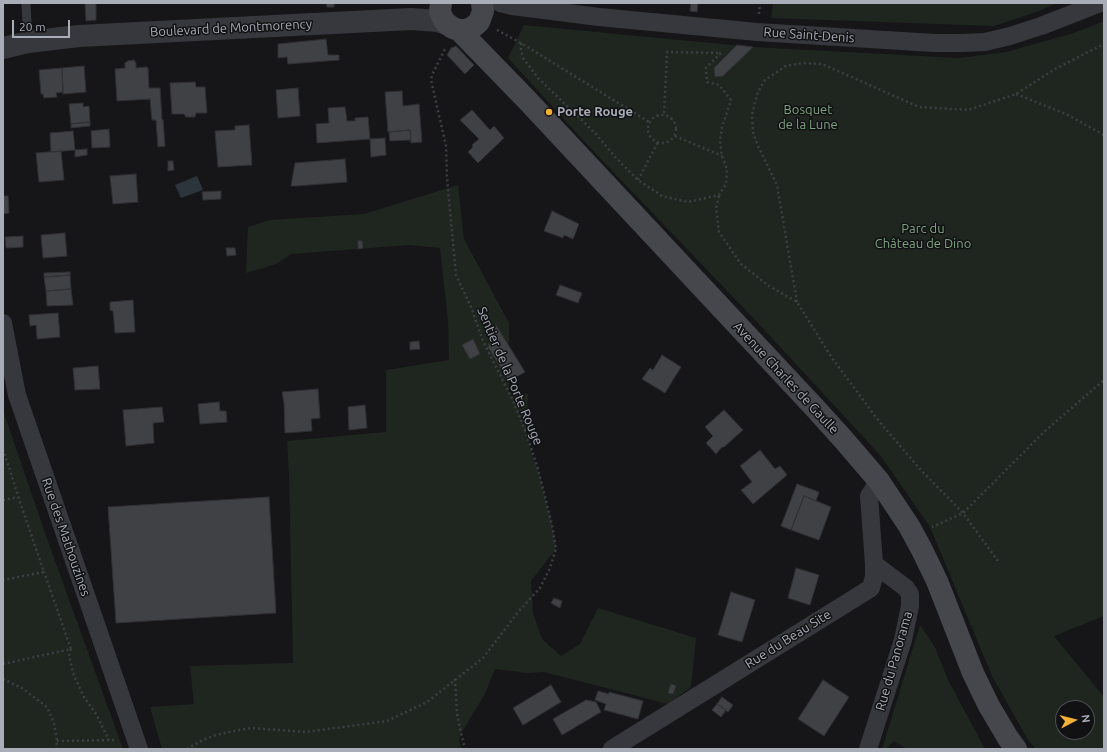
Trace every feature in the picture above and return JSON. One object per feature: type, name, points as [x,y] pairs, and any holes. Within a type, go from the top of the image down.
[{"type":"main road","points":[[446,14],[466,30],[473,27],[481,14]]},
{"type":"main road","name":"Avenue Charles de Gaulle","points":[[446,14],[844,439],[879,481],[922,550],[937,581],[973,673],[989,706],[1016,749]]},
{"type":"main road","name":"Avenue Charles de Gaulle","points":[[481,14],[479,41],[481,50],[485,56]]},
{"type":"street","name":"Rue Saint-Denis","points":[[481,14],[496,10],[506,5],[599,17],[757,32],[934,43],[963,43],[985,42],[1010,36],[1041,26],[1100,3]]},
{"type":"street","name":"Boulevard de Montmorency","points":[[3,48],[28,42],[78,36],[411,19],[431,13],[446,14]]},
{"type":"street","name":"Rue des Mathouzines","points":[[3,323],[17,395],[139,749]]},
{"type":"street","name":"Rue du Beau Site","points":[[612,749],[871,588],[874,576],[874,564],[869,496],[879,481]]},
{"type":"street","name":"Rue du Panorama","points":[[868,749],[903,640],[910,606],[910,594],[906,588],[874,564]]},
{"type":"lane","points":[[26,3],[28,42]]},
{"type":"path","name":"Sentier de la Porte Rouge","points":[[187,749],[216,735],[252,728],[306,732],[387,721],[427,702],[483,658],[519,611],[540,588],[550,568],[556,549],[552,525],[526,433],[513,401],[483,341],[456,275],[446,178],[446,146],[431,80],[446,14]]},
{"type":"path","points":[[481,14],[522,43],[649,122]]},
{"type":"path","points":[[522,43],[521,50],[523,58],[538,78],[596,134],[615,157],[638,180],[662,196],[688,202],[719,195]]},
{"type":"path","points":[[998,561],[963,513],[919,468],[878,420],[832,358],[797,302],[778,185],[758,146],[753,132],[752,115],[758,92],[765,80],[786,66],[803,63],[822,64],[919,107],[968,110],[1016,94],[1055,69],[1104,44]]},
{"type":"path","points":[[664,114],[667,52],[721,53],[706,68],[707,82],[719,85],[730,100],[722,127],[720,141],[722,156],[727,169],[726,184],[719,195],[716,208],[719,232],[741,264],[769,286],[797,302]]},
{"type":"path","points":[[1016,94],[1066,114],[1104,135]]},
{"type":"path","points":[[660,114],[664,114],[672,118],[675,122],[677,131],[675,136],[668,142],[663,143],[653,140],[650,136],[648,127],[649,122],[655,116],[660,114]]},
{"type":"path","points":[[675,136],[722,156]]},
{"type":"path","points":[[638,180],[658,142]]},
{"type":"path","points":[[912,532],[930,527],[963,513],[1045,430],[1104,380]]},
{"type":"path","points":[[3,449],[71,649],[69,656],[74,676],[84,697],[96,714],[109,740]]},
{"type":"path","points":[[3,500],[18,496]]},
{"type":"path","points":[[3,580],[44,572]]},
{"type":"path","points":[[3,664],[71,649]]},
{"type":"path","points":[[3,679],[22,688],[47,707],[54,723],[57,741],[56,749]]},
{"type":"path","points":[[455,679],[457,714],[465,749]]},
{"type":"path","points":[[57,741],[114,740],[118,743]]},
{"type":"green space","points":[[773,3],[1057,3],[1039,11],[994,26],[771,18]]},
{"type":"green space","name":"Parc du Château de Dino","points":[[1104,21],[1104,616],[1054,636],[1104,697],[1104,749],[1036,749],[1028,740],[992,676],[930,527],[880,455],[757,322],[595,153],[508,58],[524,25],[753,47],[959,58],[1006,52],[1074,33]]},
{"type":"green space","points":[[458,185],[464,239],[509,323],[509,393],[528,394],[526,433],[534,461],[538,469],[552,525],[556,549],[531,581],[533,613],[542,639],[561,656],[580,644],[598,608],[696,638],[691,687],[668,704],[544,672],[528,673],[495,669],[485,694],[461,733],[459,741],[462,749],[162,749],[150,707],[194,704],[190,666],[293,663],[287,441],[386,432],[386,370],[449,360],[448,321],[440,248],[410,245],[291,254],[276,264],[246,273],[248,227],[270,220],[364,214]]},
{"type":"green space","points":[[3,410],[45,533],[123,749],[3,749]]},
{"type":"green space","points":[[920,625],[935,647],[948,680],[985,749],[907,749],[894,741],[886,749],[882,749]]},
{"type":"shaded area","points":[[197,176],[203,190],[181,198],[175,185]]},
{"type":"building","points":[[85,3],[96,3],[96,20],[86,21]]},
{"type":"building","points":[[326,3],[334,3],[334,7],[327,7]]},
{"type":"building","points":[[691,3],[698,3],[697,12],[690,11]]},
{"type":"building","points":[[326,39],[328,55],[339,55],[339,60],[288,64],[287,57],[278,58],[278,44]]},
{"type":"building","points":[[737,45],[753,47],[723,76],[715,77],[714,68]]},
{"type":"building","points":[[456,46],[474,65],[465,74],[447,55],[451,48]]},
{"type":"building","points":[[134,60],[136,63],[136,68],[148,68],[149,88],[160,88],[165,146],[158,147],[156,120],[152,120],[150,99],[117,101],[115,69],[125,68],[125,63]]},
{"type":"building","points":[[84,66],[86,92],[63,94],[62,68]]},
{"type":"building","points":[[62,68],[63,92],[56,93],[57,97],[44,98],[43,94],[41,94],[39,70]]},
{"type":"building","points":[[195,82],[196,87],[205,87],[207,113],[196,113],[195,117],[186,117],[184,114],[172,114],[170,83]]},
{"type":"building","points":[[298,88],[300,116],[278,118],[276,90]]},
{"type":"building","points":[[402,91],[403,106],[419,104],[422,142],[411,143],[410,130],[388,132],[385,92]]},
{"type":"building","points":[[83,103],[83,107],[89,106],[90,122],[71,124],[69,104]]},
{"type":"building","points":[[345,107],[347,121],[355,121],[355,118],[368,117],[370,139],[317,143],[316,124],[329,123],[328,108]]},
{"type":"building","points":[[472,110],[490,130],[494,126],[504,138],[478,163],[468,152],[473,147],[472,145],[479,139],[460,120]]},
{"type":"building","points":[[90,122],[90,126],[71,128],[71,124]]},
{"type":"building","points":[[249,125],[252,165],[218,167],[215,131],[235,130],[235,126]]},
{"type":"building","points":[[109,129],[110,147],[92,148],[91,131]]},
{"type":"building","points":[[410,130],[411,140],[390,141],[389,132]]},
{"type":"building","points":[[73,131],[75,150],[51,152],[50,133]]},
{"type":"building","points":[[385,138],[386,155],[371,157],[370,139]]},
{"type":"building","points":[[87,149],[87,155],[75,157],[75,150]]},
{"type":"building","points":[[61,151],[64,180],[39,182],[36,153]]},
{"type":"building","points":[[345,159],[347,182],[291,186],[295,163]]},
{"type":"building","points":[[168,161],[173,161],[174,170],[168,171]]},
{"type":"building","points":[[136,174],[138,202],[113,204],[110,176]]},
{"type":"building","points":[[221,191],[221,199],[203,200],[202,192]]},
{"type":"building","points":[[3,196],[8,196],[9,213],[3,214]]},
{"type":"building","points":[[552,211],[579,224],[573,239],[564,235],[563,238],[544,231]]},
{"type":"building","points":[[65,233],[67,256],[43,258],[41,235]]},
{"type":"building","points":[[23,236],[23,247],[6,248],[5,237]]},
{"type":"building","points":[[358,240],[362,241],[363,248],[358,249]]},
{"type":"building","points":[[226,248],[235,248],[236,255],[227,256]]},
{"type":"building","points":[[70,272],[70,275],[44,277],[44,273]]},
{"type":"building","points":[[70,275],[71,289],[46,291],[44,277]]},
{"type":"building","points":[[560,285],[582,293],[578,303],[556,295]]},
{"type":"building","points":[[71,289],[73,305],[47,306],[46,291]]},
{"type":"building","points":[[133,300],[135,332],[115,333],[113,311],[110,310],[110,302]]},
{"type":"building","points":[[58,313],[60,337],[37,339],[36,325],[30,326],[29,315]]},
{"type":"building","points":[[496,325],[525,372],[509,381],[488,347]]},
{"type":"building","points":[[473,339],[480,354],[470,359],[462,345]]},
{"type":"building","points":[[419,341],[420,349],[410,350],[410,342]]},
{"type":"building","points":[[662,355],[681,367],[665,393],[642,379],[650,368],[653,370]]},
{"type":"building","points":[[98,366],[100,389],[75,390],[73,368]]},
{"type":"building","points":[[318,389],[320,418],[311,419],[312,431],[285,433],[282,392]]},
{"type":"building","points":[[219,402],[220,411],[226,411],[227,422],[200,424],[198,404]]},
{"type":"building","points":[[365,405],[367,428],[349,430],[348,407]]},
{"type":"building","points":[[162,407],[164,422],[153,423],[154,443],[126,446],[123,410]]},
{"type":"building","points":[[724,410],[743,430],[724,447],[722,447],[716,454],[706,443],[713,436],[705,427]]},
{"type":"building","points":[[760,450],[775,469],[780,466],[787,475],[753,504],[741,490],[752,482],[740,466]]},
{"type":"building","points":[[797,484],[819,492],[816,501],[804,496],[791,530],[781,526]]},
{"type":"building","points":[[804,496],[831,507],[819,540],[791,530]]},
{"type":"building","points":[[269,497],[276,613],[116,623],[108,507]]},
{"type":"building","points":[[796,568],[819,575],[810,605],[788,598]]},
{"type":"building","points":[[731,592],[755,600],[742,642],[718,635]]},
{"type":"building","points":[[554,598],[562,601],[560,608],[551,603]]},
{"type":"building","points":[[823,680],[849,697],[824,736],[798,719]]},
{"type":"building","points":[[671,684],[676,686],[673,694],[668,693]]},
{"type":"building","points":[[551,685],[561,702],[523,725],[513,708]]},
{"type":"building","points":[[598,691],[609,694],[609,692],[643,701],[638,719],[604,710],[606,704],[595,700]]},
{"type":"building","points":[[722,697],[733,705],[728,712],[717,704]]},
{"type":"building","points":[[586,700],[596,702],[601,712],[562,735],[553,719]]},
{"type":"building","points":[[717,704],[726,710],[721,717],[712,710]]},
{"type":"place","name":"Porte Rouge","points":[[549,112]]},
{"type":"park label","name":"Bosquet de la Lune","points":[[808,118]]}]
